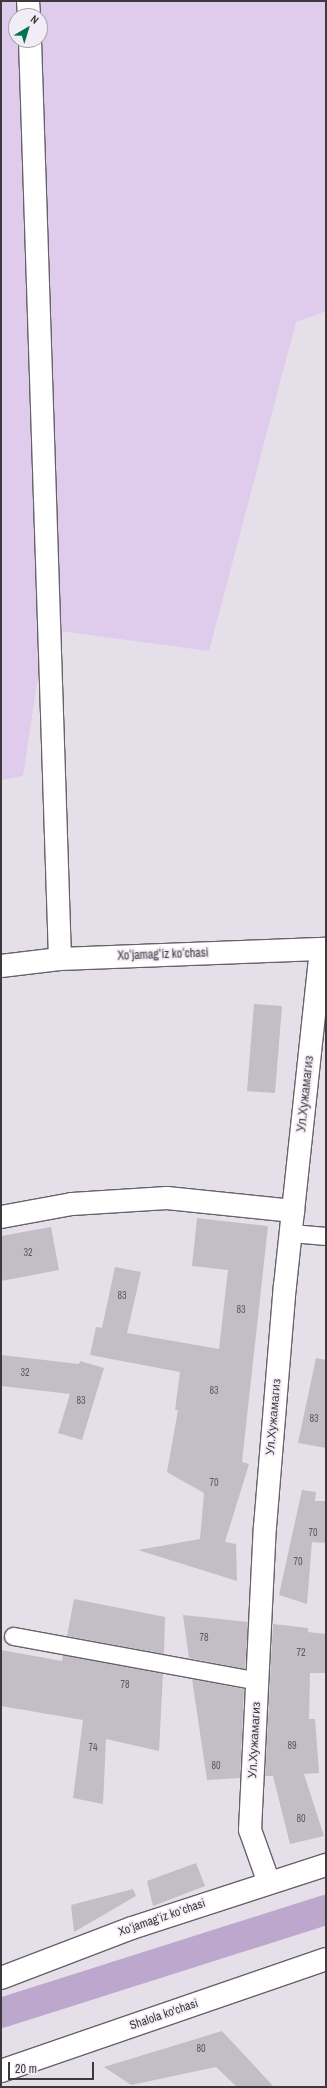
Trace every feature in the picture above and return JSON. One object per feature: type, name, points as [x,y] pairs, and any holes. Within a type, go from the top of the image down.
[{"type":"street","points":[[30,48],[60,959]]},
{"type":"street","name":"Xoʻjamagʻiz koʻchasi","points":[[1,966],[60,959],[323,949]]},
{"type":"street","name":"Ул.Хужамагиз","points":[[269,1882],[250,1830],[265,1527],[293,1211],[323,949]]},
{"type":"street","points":[[1,1217],[72,1204],[167,1198],[293,1211]]},
{"type":"street","name":"Xoʻjamagʻiz koʻchasi","points":[[1,1978],[132,1928],[269,1882],[326,1865]]},
{"type":"street","name":"Shalola ko'chasi","points":[[1,2071],[326,1959]]},
{"type":"lane","points":[[291,1233],[326,1236]]},
{"type":"lane","points":[[13,1636],[258,1681]]},
{"type":"shaded area","points":[[1,1],[326,1],[326,311],[296,322],[209,651],[45,629],[23,776],[1,780]]},
{"type":"building","points":[[254,1004],[282,1006],[275,1093],[247,1091]]},
{"type":"building","points":[[197,1218],[268,1226],[242,1462],[249,1464],[225,1542],[236,1544],[237,1581],[138,1550],[200,1539],[204,1493],[167,1472],[178,1410],[175,1410],[180,1372],[90,1355],[96,1327],[102,1328],[115,1267],[141,1272],[127,1333],[219,1349],[228,1270],[192,1266]]},
{"type":"building","points":[[51,1227],[59,1270],[1,1281],[1,1236]]},
{"type":"building","points":[[1,1355],[79,1364],[80,1361],[104,1368],[82,1440],[58,1433],[70,1394],[1,1386]]},
{"type":"building","points":[[316,1358],[326,1360],[326,1448],[298,1443]]},
{"type":"building","points":[[302,1490],[316,1492],[315,1501],[326,1501],[326,1543],[312,1542],[307,1604],[279,1595]]},
{"type":"building","points":[[74,1599],[165,1617],[164,1654],[67,1636]]},
{"type":"building","points":[[183,1615],[248,1622],[245,1669],[189,1658]]},
{"type":"building","points":[[273,1624],[308,1628],[308,1632],[326,1634],[326,1673],[310,1673],[309,1719],[315,1719],[319,1773],[304,1774],[324,1836],[290,1844],[273,1776],[265,1776]]},
{"type":"building","points":[[1,1650],[62,1661],[63,1655],[163,1674],[159,1751],[106,1739],[103,1804],[73,1798],[83,1720],[1,1706]]},
{"type":"building","points":[[192,1679],[244,1689],[240,1778],[207,1780]]},
{"type":"building","points":[[196,1863],[205,1886],[153,1906],[147,1881]]},
{"type":"building","points":[[133,1889],[136,1896],[74,1932],[71,1905]]},
{"type":"building","points":[[222,2031],[274,2087],[237,2087],[216,2067],[131,2085],[104,2067]]},
{"type":"waterway","points":[[1,2013],[326,1910]]}]
